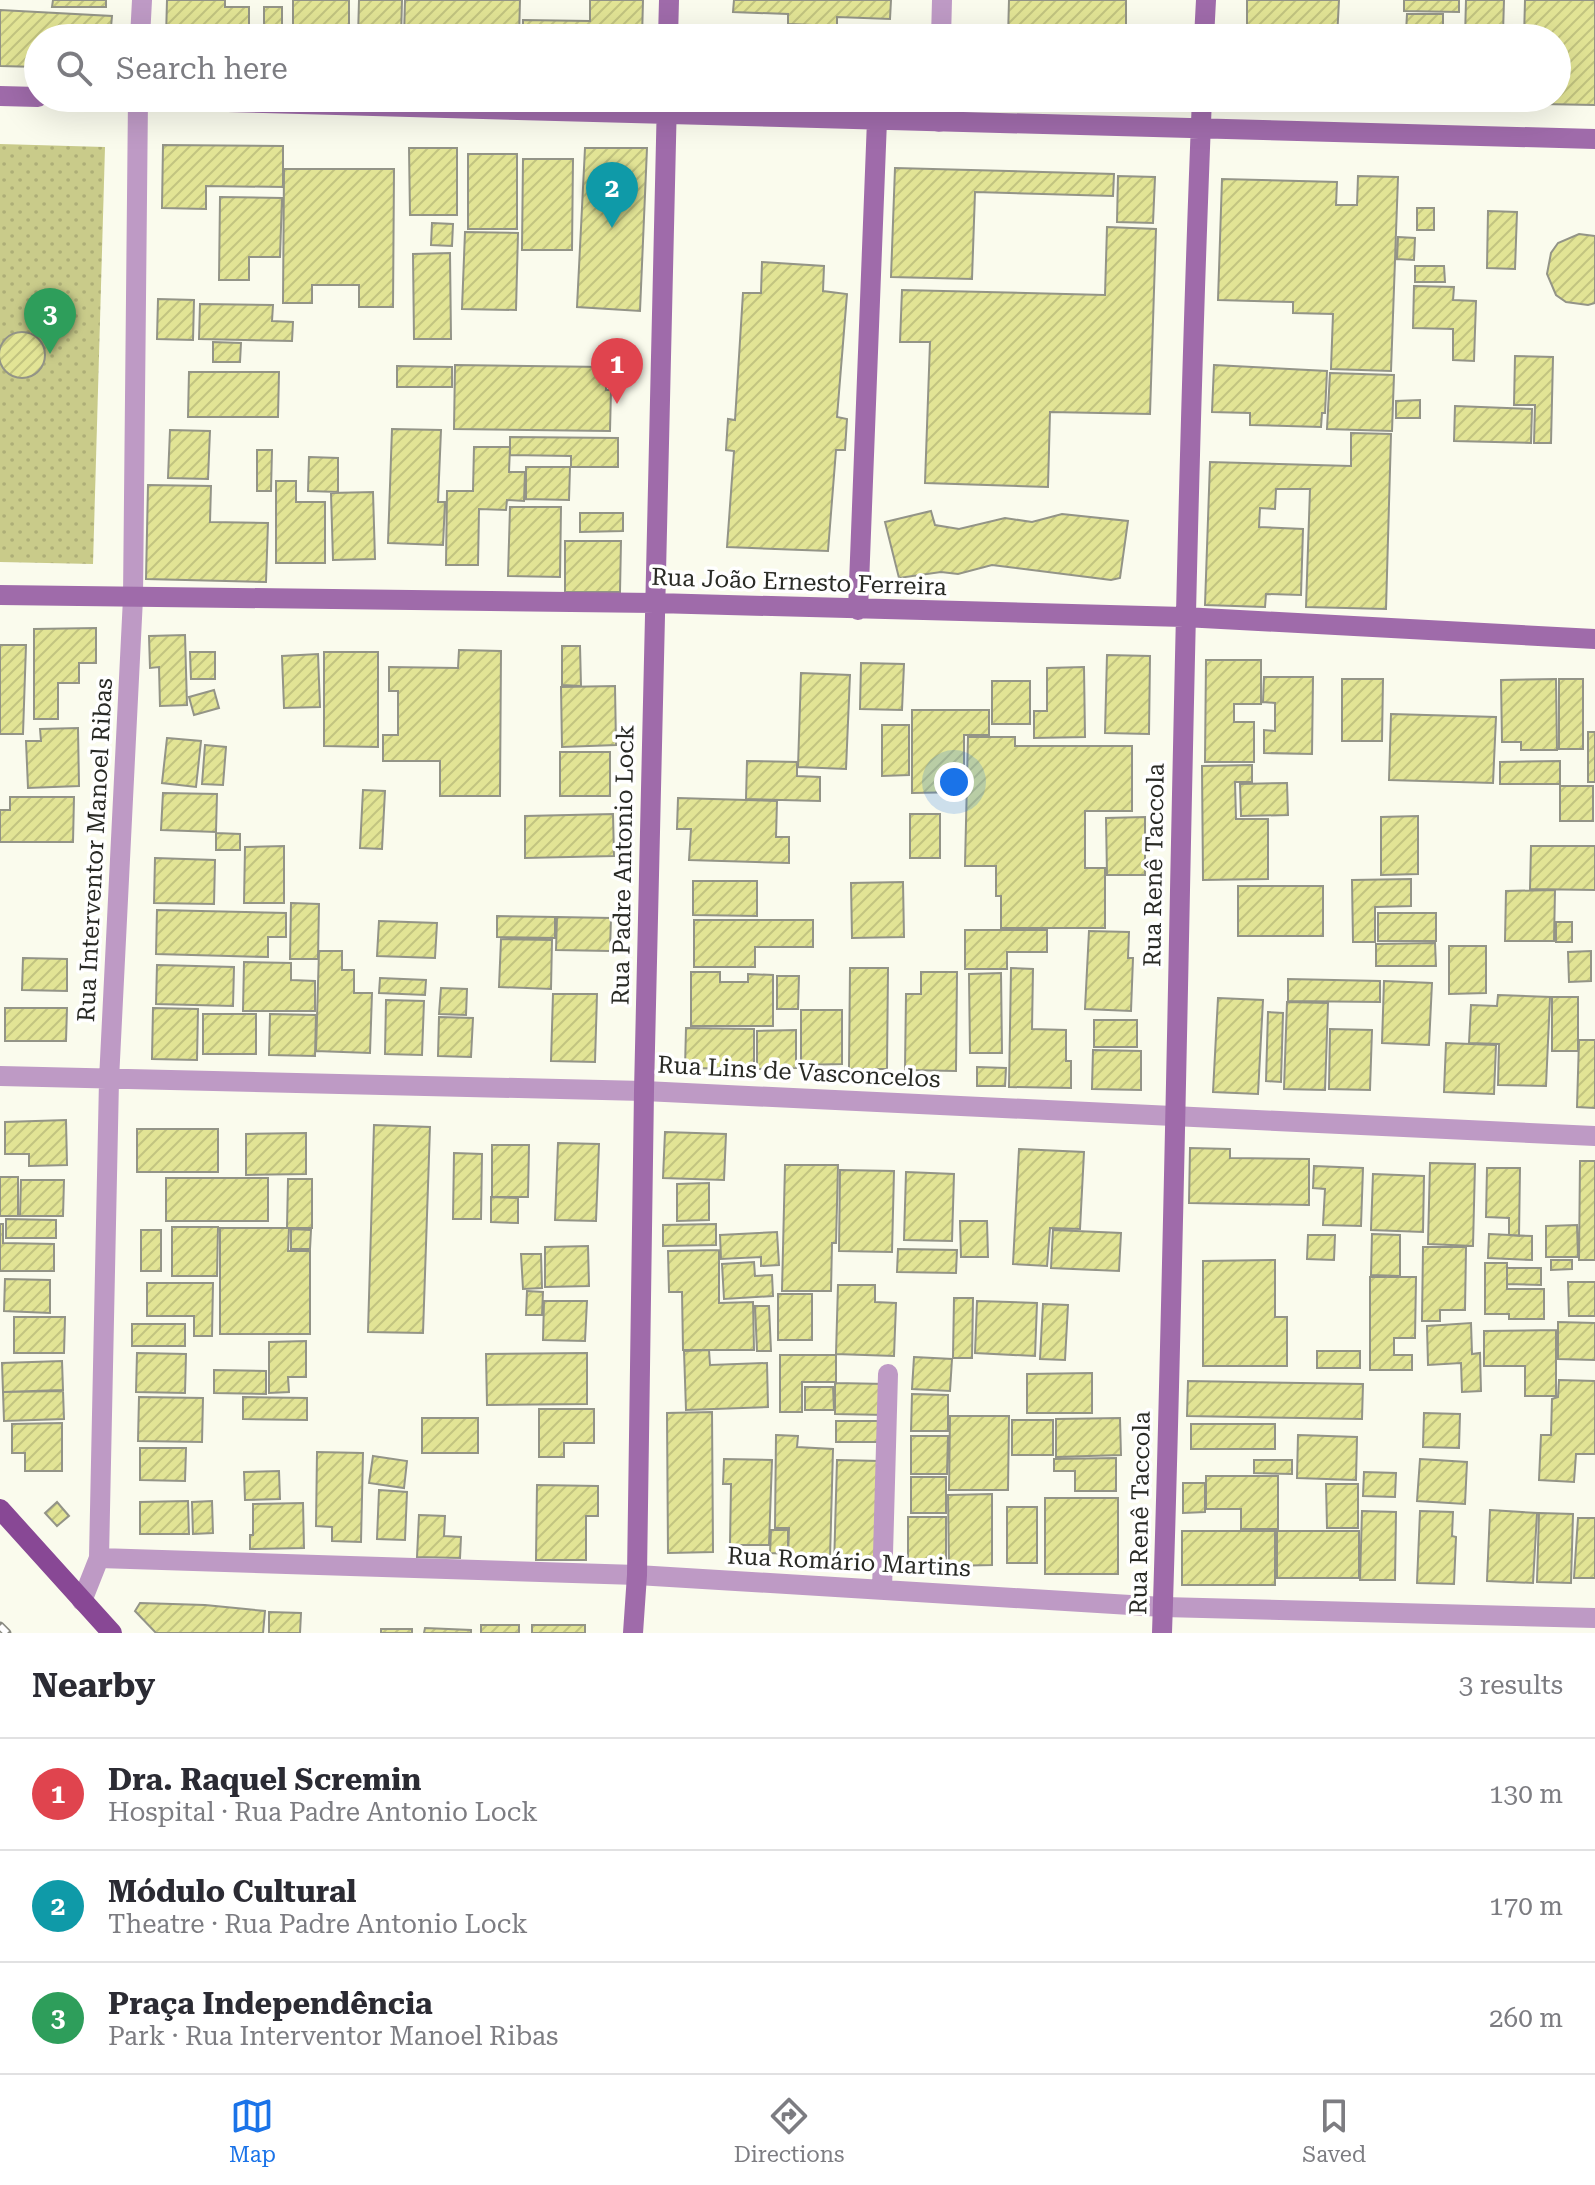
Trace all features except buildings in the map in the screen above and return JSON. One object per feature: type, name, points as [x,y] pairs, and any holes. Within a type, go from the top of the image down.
[{"type":"main road","points":[[0,1509],[112,1633]]},
{"type":"street","points":[[141,24],[142,0]]},
{"type":"street","points":[[668,24],[669,0]]},
{"type":"street","points":[[941,24],[942,0]]},
{"type":"street","points":[[1205,24],[1206,0]]},
{"type":"street","points":[[0,96],[24,97]]},
{"type":"street","name":"Rua Interventor Manoel Ribas","points":[[82,1601],[99,1558],[109,1080],[133,598],[138,112]]},
{"type":"street","name":"Rua Padre Antonio Lock","points":[[633,1633],[637,1575],[644,1091],[667,112]]},
{"type":"street","points":[[757,112],[939,122],[1595,139]]},
{"type":"street","points":[[939,112],[939,122]]},
{"type":"street","name":"Rua Renê Taccola","points":[[1162,1633],[1176,1116],[1184,617],[1201,112]]},
{"type":"street","points":[[858,610],[877,120]]},
{"type":"street","name":"Rua João Ernesto Ferreira","points":[[0,595],[655,603],[1184,617],[1595,639]]},
{"type":"street","name":"Rua Lins de Vasconcelos","points":[[0,1076],[644,1091],[1595,1136]]},
{"type":"street","points":[[882,1590],[888,1374]]},
{"type":"street","name":"Rua Romário Martins","points":[[99,1558],[637,1575],[1163,1607],[1595,1618]]},
{"type":"green space","points":[[0,144],[105,147],[93,564],[0,562]]},
{"type":"railway","points":[[0,1626],[7,1633]]},
{"type":"place","name":"Módulo Cultural","points":[[612,228]]},
{"type":"place","name":"Praça Independência","points":[[50,354]]},
{"type":"place","name":"Dra. Raquel Scremin","points":[[617,404]]}]
